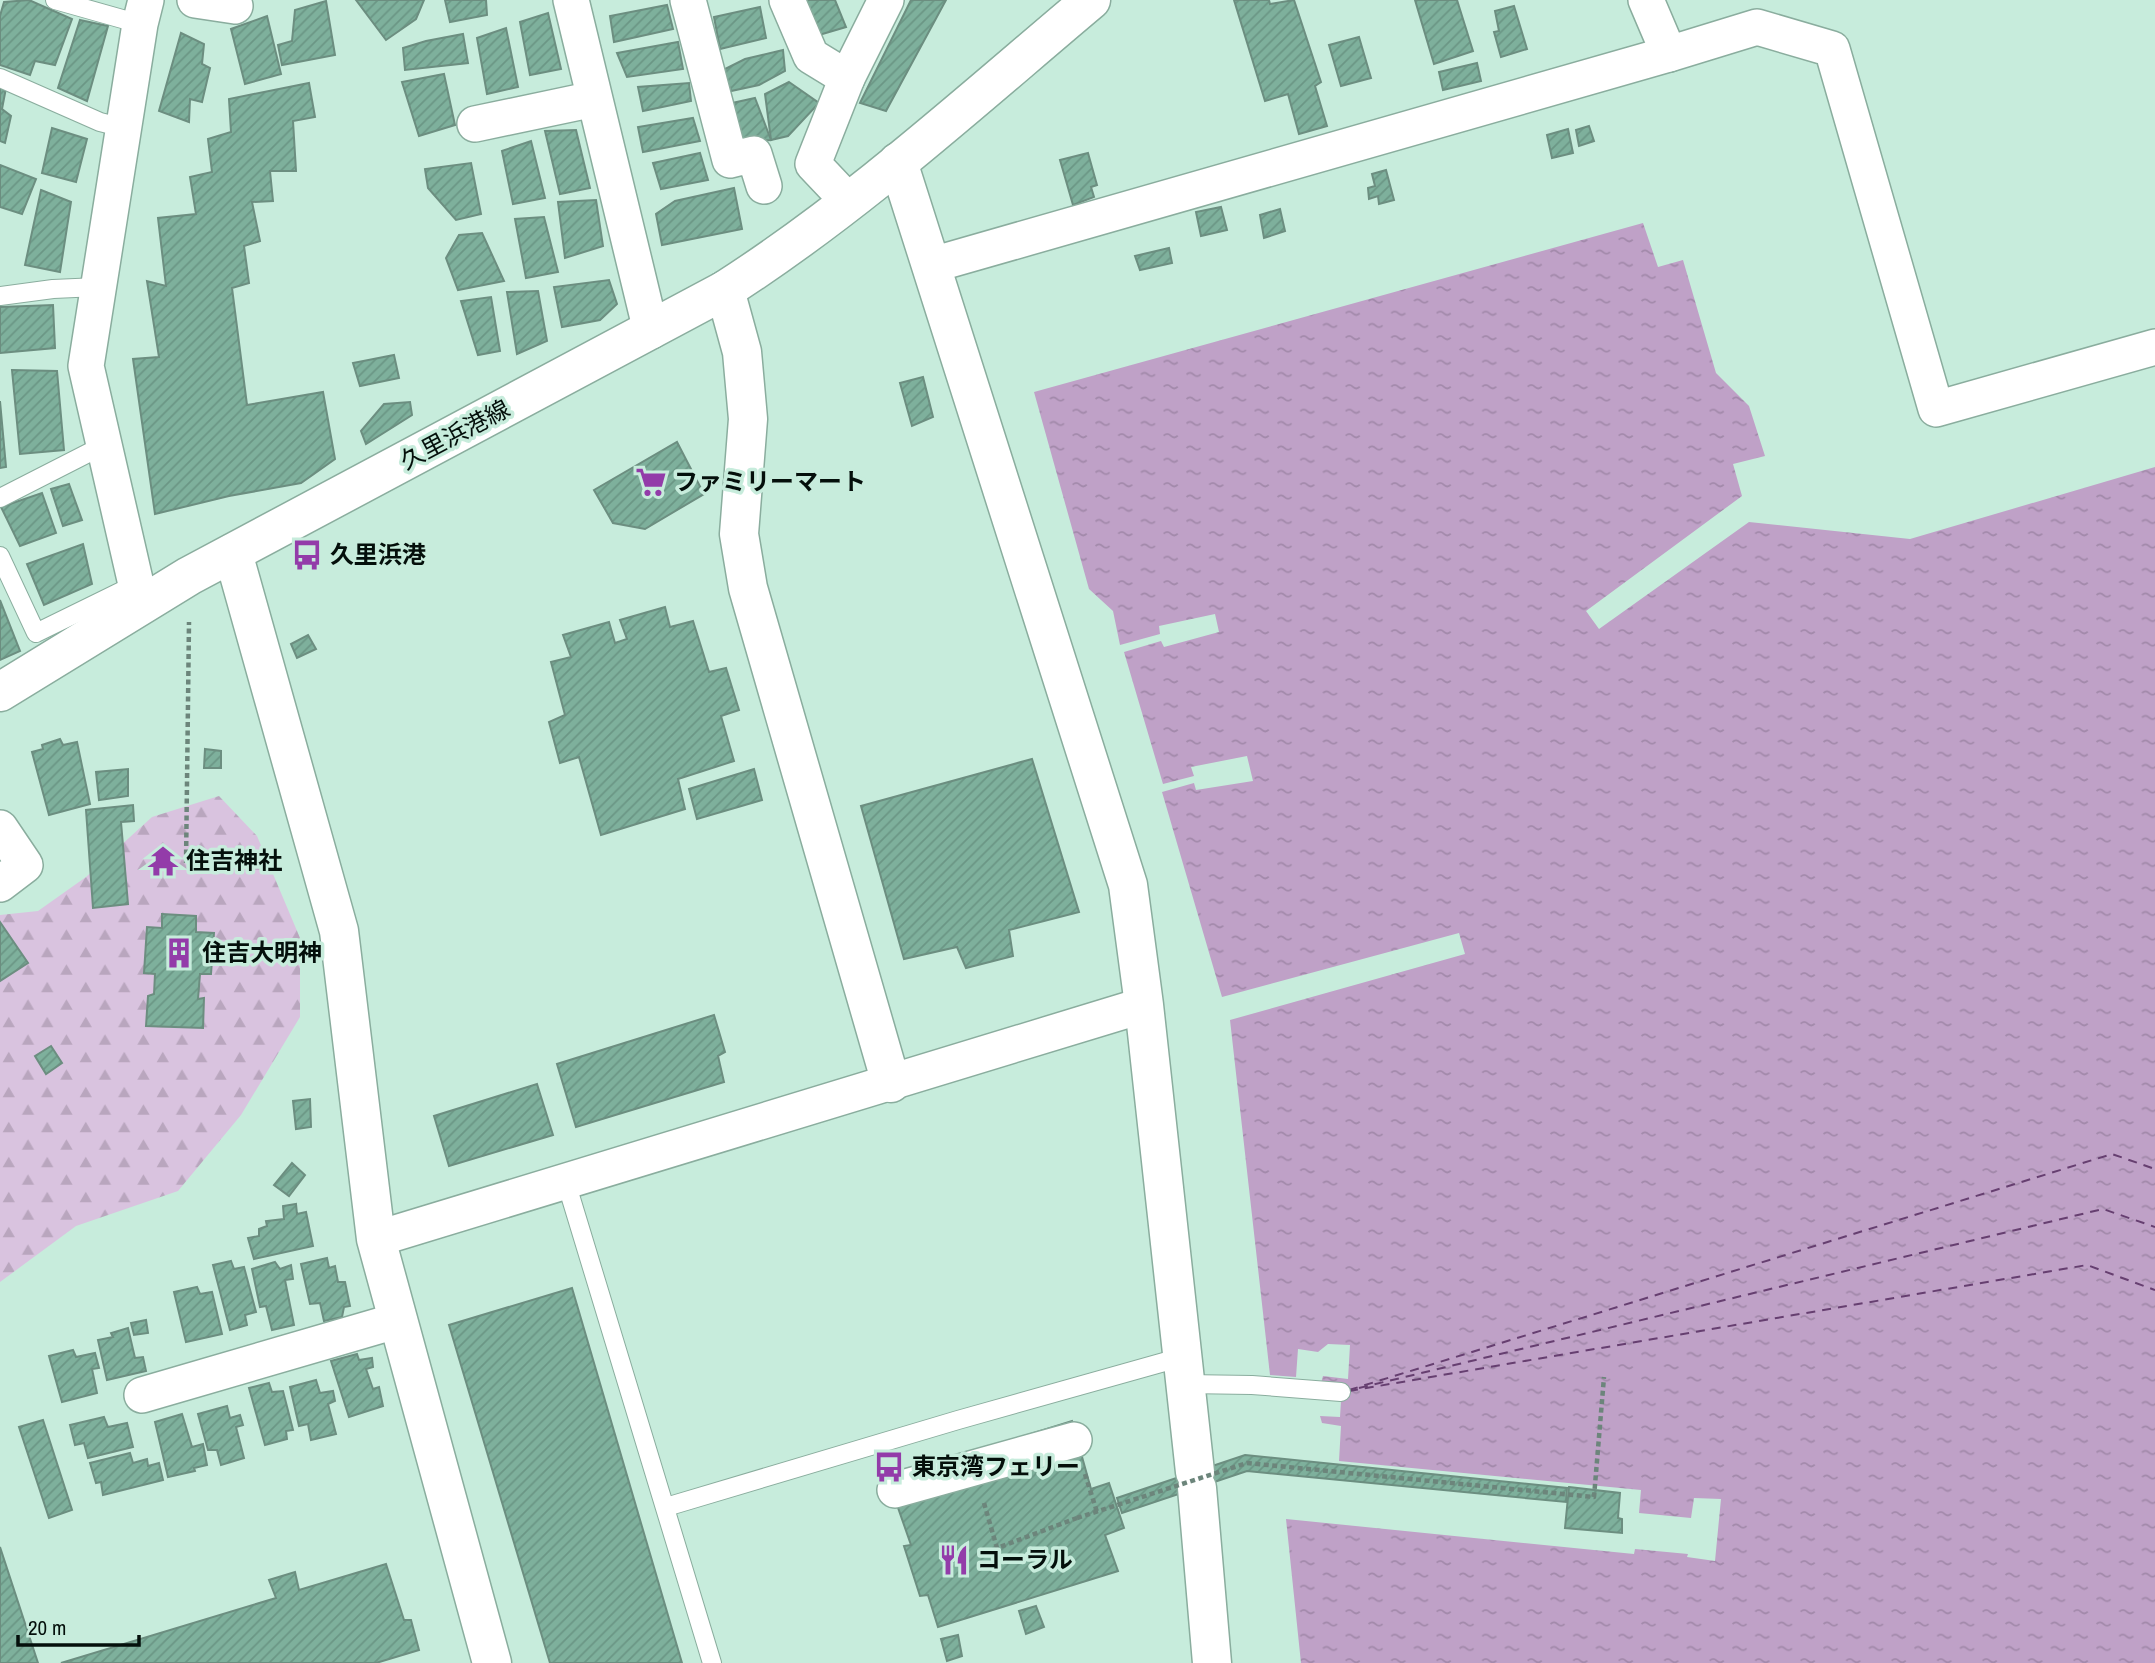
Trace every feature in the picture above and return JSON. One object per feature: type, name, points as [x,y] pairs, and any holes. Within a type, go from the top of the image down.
[{"type":"street","points":[[195,0],[235,6]]},
{"type":"street","points":[[570,0],[651,331]]},
{"type":"street","points":[[688,0],[730,160],[754,154],[764,186]]},
{"type":"street","points":[[788,0],[811,56],[847,78]]},
{"type":"street","points":[[849,202],[813,164],[847,78],[886,0]]},
{"type":"street","name":"久里浜港線","points":[[0,692],[139,595],[189,576],[233,554],[726,290],[786,251],[849,202],[1091,0]]},
{"type":"street","points":[[1646,0],[1669,54]]},
{"type":"street","points":[[139,595],[86,366],[143,12]]},
{"type":"street","points":[[932,265],[1757,27],[1832,49],[1936,409],[2155,348]]},
{"type":"street","points":[[475,124],[594,99]]},
{"type":"street","points":[[898,162],[1128,885],[1144,1005],[1196,1480],[1212,1663]]},
{"type":"street","points":[[726,290],[742,352],[748,419],[739,534],[748,588],[891,1083]]},
{"type":"street","points":[[233,554],[339,931],[376,1239],[492,1663]]},
{"type":"street","points":[[0,828],[25,865],[0,884]]},
{"type":"street","points":[[376,1239],[1144,1005]]},
{"type":"street","points":[[142,1395],[399,1320]]},
{"type":"street","points":[[895,1490],[1074,1440]]},
{"type":"lane","points":[[55,0],[143,12]]},
{"type":"lane","points":[[0,78],[100,122],[124,128]]},
{"type":"lane","points":[[0,296],[53,289],[98,287]]},
{"type":"lane","points":[[0,498],[104,445]]},
{"type":"lane","points":[[0,556],[36,633],[139,595]]},
{"type":"lane","points":[[566,1182],[712,1663]]},
{"type":"lane","points":[[666,1507],[958,1420],[1184,1371],[1252,1385],[1341,1392]]},
{"type":"path","points":[[186,863],[189,576]]},
{"type":"path","points":[[998,1548],[1077,1518],[1247,1463],[1594,1497],[1604,1377]]},
{"type":"green space","points":[[219,796],[257,836],[300,938],[300,1017],[241,1115],[178,1191],[76,1226],[0,1282],[0,915],[38,911],[86,877],[152,817]]},
{"type":"water","points":[[1643,223],[1658,267],[1683,260],[1716,373],[1749,406],[1765,456],[1733,464],[1742,496],[1586,611],[1599,629],[1749,522],[1910,539],[2155,467],[2155,1663],[1301,1663],[1286,1519],[1634,1554],[1635,1549],[1688,1554],[1687,1557],[1715,1561],[1721,1499],[1694,1498],[1691,1518],[1639,1513],[1641,1490],[1339,1461],[1341,1426],[1322,1423],[1320,1416],[1340,1417],[1342,1385],[1321,1383],[1323,1376],[1348,1379],[1350,1345],[1328,1344],[1318,1352],[1298,1349],[1296,1377],[1270,1375],[1230,1020],[1465,954],[1459,933],[1222,997],[1162,792],[1194,783],[1196,790],[1253,781],[1247,756],[1191,767],[1194,776],[1163,784],[1124,652],[1161,641],[1164,647],[1219,632],[1215,614],[1159,626],[1160,634],[1120,645],[1113,611],[1089,589],[1034,392]]},
{"type":"building","points":[[29,0],[72,19],[55,65],[35,61],[30,75],[0,65],[0,16],[4,2]]},
{"type":"building","points":[[356,0],[424,0],[416,19],[386,40]]},
{"type":"building","points":[[445,0],[486,0],[487,15],[450,22]]},
{"type":"building","points":[[806,0],[835,0],[846,27],[819,35]]},
{"type":"building","points":[[911,0],[946,0],[886,111],[860,103]]},
{"type":"building","points":[[1234,0],[1269,0],[1270,4],[1294,0],[1321,82],[1315,86],[1327,126],[1299,134],[1288,94],[1265,101]]},
{"type":"building","points":[[1415,0],[1457,0],[1473,51],[1434,64]]},
{"type":"building","points":[[326,1],[335,55],[282,65],[278,45],[292,41],[295,10]]},
{"type":"building","points":[[667,5],[673,29],[614,42],[610,16]]},
{"type":"building","points":[[1514,6],[1527,49],[1501,57],[1494,32],[1499,31],[1495,11]]},
{"type":"building","points":[[760,7],[766,38],[720,49],[714,17]]},
{"type":"building","points":[[548,13],[561,69],[530,75],[520,22]]},
{"type":"building","points":[[267,16],[281,74],[245,84],[231,29]]},
{"type":"building","points":[[80,20],[108,26],[87,101],[58,88]]},
{"type":"building","points":[[506,28],[518,87],[487,94],[477,38]]},
{"type":"building","points":[[181,33],[204,44],[202,64],[210,68],[202,102],[190,99],[189,122],[159,111]]},
{"type":"building","points":[[463,34],[468,63],[405,70],[403,48]]},
{"type":"building","points":[[1359,37],[1371,78],[1341,86],[1329,45]]},
{"type":"building","points":[[678,42],[683,69],[627,77],[617,53]]},
{"type":"building","points":[[783,50],[785,71],[759,85],[731,91],[723,70],[745,59]]},
{"type":"building","points":[[1477,63],[1481,81],[1443,90],[1439,72]]},
{"type":"building","points":[[444,74],[455,125],[419,136],[402,82]]},
{"type":"building","points":[[789,82],[819,103],[788,136],[771,140],[765,94]]},
{"type":"building","points":[[309,83],[315,117],[293,121],[296,171],[270,171],[273,201],[252,202],[260,241],[244,246],[249,283],[232,288],[247,405],[323,392],[335,459],[301,483],[229,496],[155,514],[133,359],[159,357],[147,281],[166,286],[158,218],[196,214],[190,177],[212,172],[208,139],[231,132],[229,99]]},
{"type":"building","points":[[689,83],[691,101],[643,111],[638,87]]},
{"type":"building","points":[[0,87],[6,88],[2,109],[11,116],[5,143],[0,141]]},
{"type":"building","points":[[755,98],[771,140],[740,142],[732,103]]},
{"type":"building","points":[[693,118],[700,141],[643,152],[638,127]]},
{"type":"building","points":[[1589,126],[1594,141],[1579,146],[1576,130]]},
{"type":"building","points":[[52,128],[87,139],[76,182],[42,173]]},
{"type":"building","points":[[1568,129],[1573,153],[1552,158],[1547,135]]},
{"type":"building","points":[[576,130],[590,188],[560,194],[545,131]]},
{"type":"building","points":[[531,141],[545,198],[513,204],[502,151]]},
{"type":"building","points":[[700,153],[708,180],[661,189],[653,163]]},
{"type":"building","points":[[1088,153],[1097,185],[1091,187],[1094,197],[1073,205],[1060,160]]},
{"type":"building","points":[[471,163],[481,214],[456,220],[428,188],[425,169]]},
{"type":"building","points":[[0,165],[36,179],[22,214],[0,207]]},
{"type":"building","points":[[1386,170],[1394,200],[1379,204],[1378,196],[1369,199],[1368,188],[1375,186],[1372,174]]},
{"type":"building","points":[[734,188],[742,229],[662,245],[656,214],[675,201]]},
{"type":"building","points":[[41,190],[71,202],[60,272],[25,265]]},
{"type":"building","points":[[596,200],[603,246],[565,258],[558,202]]},
{"type":"building","points":[[1221,207],[1227,230],[1201,236],[1196,212]]},
{"type":"building","points":[[1280,209],[1285,231],[1264,238],[1260,215]]},
{"type":"building","points":[[544,217],[558,272],[526,278],[515,219]]},
{"type":"building","points":[[482,233],[504,281],[458,290],[446,258],[459,235]]},
{"type":"building","points":[[1169,248],[1172,263],[1140,270],[1135,256]]},
{"type":"building","points":[[609,280],[617,304],[600,320],[562,327],[554,287]]},
{"type":"building","points":[[538,291],[547,341],[517,354],[507,292]]},
{"type":"building","points":[[491,297],[500,351],[478,355],[461,301]]},
{"type":"building","points":[[53,305],[55,348],[0,353],[0,307]]},
{"type":"building","points":[[394,355],[399,378],[360,386],[353,363]]},
{"type":"building","points":[[12,370],[57,371],[64,450],[20,454]]},
{"type":"building","points":[[923,377],[933,417],[912,426],[900,383]]},
{"type":"building","points":[[0,401],[6,467],[0,468]]},
{"type":"building","points":[[410,402],[412,415],[366,444],[361,431],[384,404]]},
{"type":"building","points":[[677,442],[704,494],[645,529],[613,523],[594,490]]},
{"type":"building","points":[[69,484],[82,520],[63,526],[51,489]]},
{"type":"building","points":[[42,493],[56,533],[20,546],[1,507]]},
{"type":"building","points":[[83,544],[92,584],[44,605],[27,564]]},
{"type":"building","points":[[0,600],[20,651],[0,660]]},
{"type":"building","points":[[665,607],[670,627],[693,621],[709,672],[726,668],[739,710],[721,716],[734,761],[678,779],[685,809],[601,835],[579,757],[560,763],[549,722],[565,715],[551,662],[571,657],[563,635],[609,622],[615,643],[627,639],[620,620]]},
{"type":"building","points":[[308,635],[316,649],[297,658],[291,644]]},
{"type":"building","points":[[60,739],[63,745],[77,742],[90,804],[49,815],[32,752],[43,749],[42,745]]},
{"type":"building","points":[[205,749],[221,751],[221,768],[204,768]]},
{"type":"building","points":[[1032,759],[1079,912],[1009,930],[1013,956],[966,968],[957,947],[904,959],[861,806]]},
{"type":"building","points":[[128,769],[128,796],[99,800],[96,772]]},
{"type":"building","points":[[754,769],[762,800],[697,819],[689,789]]},
{"type":"building","points":[[133,805],[134,821],[121,822],[128,904],[93,908],[86,810]]},
{"type":"building","name":"住吉大明神","points":[[162,914],[196,916],[196,932],[214,933],[211,974],[200,974],[198,999],[204,998],[203,1028],[146,1026],[148,996],[154,994],[155,974],[144,973],[147,927],[162,928]]},
{"type":"building","points":[[0,922],[28,963],[0,981]]},
{"type":"building","points":[[714,1015],[725,1052],[718,1056],[724,1082],[576,1127],[557,1064]]},
{"type":"building","points":[[51,1046],[62,1063],[46,1074],[35,1056]]},
{"type":"building","points":[[537,1084],[553,1135],[449,1166],[434,1116]]},
{"type":"building","points":[[310,1099],[311,1127],[296,1129],[293,1101]]},
{"type":"building","points":[[292,1163],[305,1175],[289,1196],[274,1185]]},
{"type":"building","points":[[296,1204],[297,1214],[306,1212],[313,1246],[254,1259],[248,1238],[259,1236],[259,1229],[267,1226],[266,1221],[284,1219],[283,1206]]},
{"type":"building","points":[[327,1258],[329,1268],[335,1266],[338,1282],[345,1282],[350,1306],[344,1307],[342,1317],[324,1321],[320,1303],[310,1304],[301,1264]]},
{"type":"building","points":[[231,1261],[234,1269],[244,1267],[256,1312],[245,1315],[247,1325],[230,1330],[213,1265]]},
{"type":"building","points":[[275,1262],[280,1269],[291,1265],[293,1279],[285,1280],[294,1325],[272,1330],[266,1306],[260,1307],[252,1269]]},
{"type":"building","points":[[197,1287],[200,1294],[212,1292],[222,1334],[186,1342],[174,1292]]},
{"type":"building","points":[[572,1288],[682,1663],[550,1663],[449,1325]]},
{"type":"building","points":[[146,1320],[148,1333],[134,1335],[131,1323]]},
{"type":"building","points":[[128,1328],[135,1358],[143,1357],[146,1371],[107,1380],[98,1340],[113,1337],[111,1333]]},
{"type":"building","points":[[73,1350],[76,1357],[95,1353],[99,1368],[92,1369],[97,1393],[62,1402],[49,1356]]},
{"type":"building","points":[[357,1354],[359,1360],[372,1358],[373,1367],[366,1369],[373,1389],[379,1387],[383,1406],[349,1417],[331,1361]]},
{"type":"building","points":[[316,1380],[320,1393],[333,1391],[335,1401],[328,1404],[336,1434],[311,1440],[308,1424],[299,1426],[290,1387]]},
{"type":"building","points":[[269,1383],[272,1392],[283,1391],[293,1430],[286,1431],[287,1439],[265,1445],[249,1388]]},
{"type":"building","points":[[227,1406],[230,1418],[240,1415],[243,1425],[236,1427],[244,1458],[221,1465],[217,1450],[208,1450],[198,1414]]},
{"type":"building","points":[[182,1414],[192,1447],[203,1444],[207,1465],[194,1468],[195,1471],[168,1477],[155,1422]]},
{"type":"building","points":[[104,1417],[108,1427],[127,1423],[133,1447],[88,1458],[84,1443],[75,1445],[70,1425]]},
{"type":"building","points":[[43,1420],[72,1510],[49,1518],[19,1427]]},
{"type":"building","points":[[1072,1421],[1091,1489],[1109,1483],[1124,1528],[1105,1535],[1118,1571],[938,1627],[928,1595],[920,1596],[904,1546],[911,1545],[888,1479]]},
{"type":"building","points":[[130,1453],[133,1463],[147,1459],[148,1466],[159,1463],[163,1480],[103,1495],[101,1482],[96,1483],[90,1463]]},
{"type":"building","points":[[1245,1455],[1567,1488],[1566,1502],[1247,1471],[1122,1513],[1117,1498]]},
{"type":"building","points":[[1569,1487],[1620,1493],[1618,1518],[1622,1519],[1622,1533],[1565,1528]]},
{"type":"building","points":[[0,1547],[38,1663],[0,1663]]},
{"type":"building","points":[[386,1564],[404,1620],[411,1620],[419,1650],[376,1663],[61,1663],[276,1598],[269,1580],[295,1572],[299,1590]]},
{"type":"building","points":[[1036,1606],[1044,1627],[1026,1634],[1019,1611]]},
{"type":"building","points":[[958,1635],[962,1656],[947,1661],[941,1639]]},
{"type":"ferry route","points":[[1349,1390],[2112,1154],[2155,1169]]},
{"type":"ferry route","points":[[1359,1388],[2103,1209],[2155,1227]]},
{"type":"ferry route","points":[[1349,1391],[2087,1265],[2155,1290]]},
{"type":"place","name":"ファミリーマート","points":[[651,482]]},
{"type":"place","name":"久里浜港","points":[[307,555]]},
{"type":"place","name":"住吉神社","points":[[163,861]]},
{"type":"place","name":"住吉大明神","points":[[179,953]]},
{"type":"place","name":"東京湾フェリー","points":[[889,1467]]},
{"type":"place","name":"コーラル","points":[[954,1560]]}]
